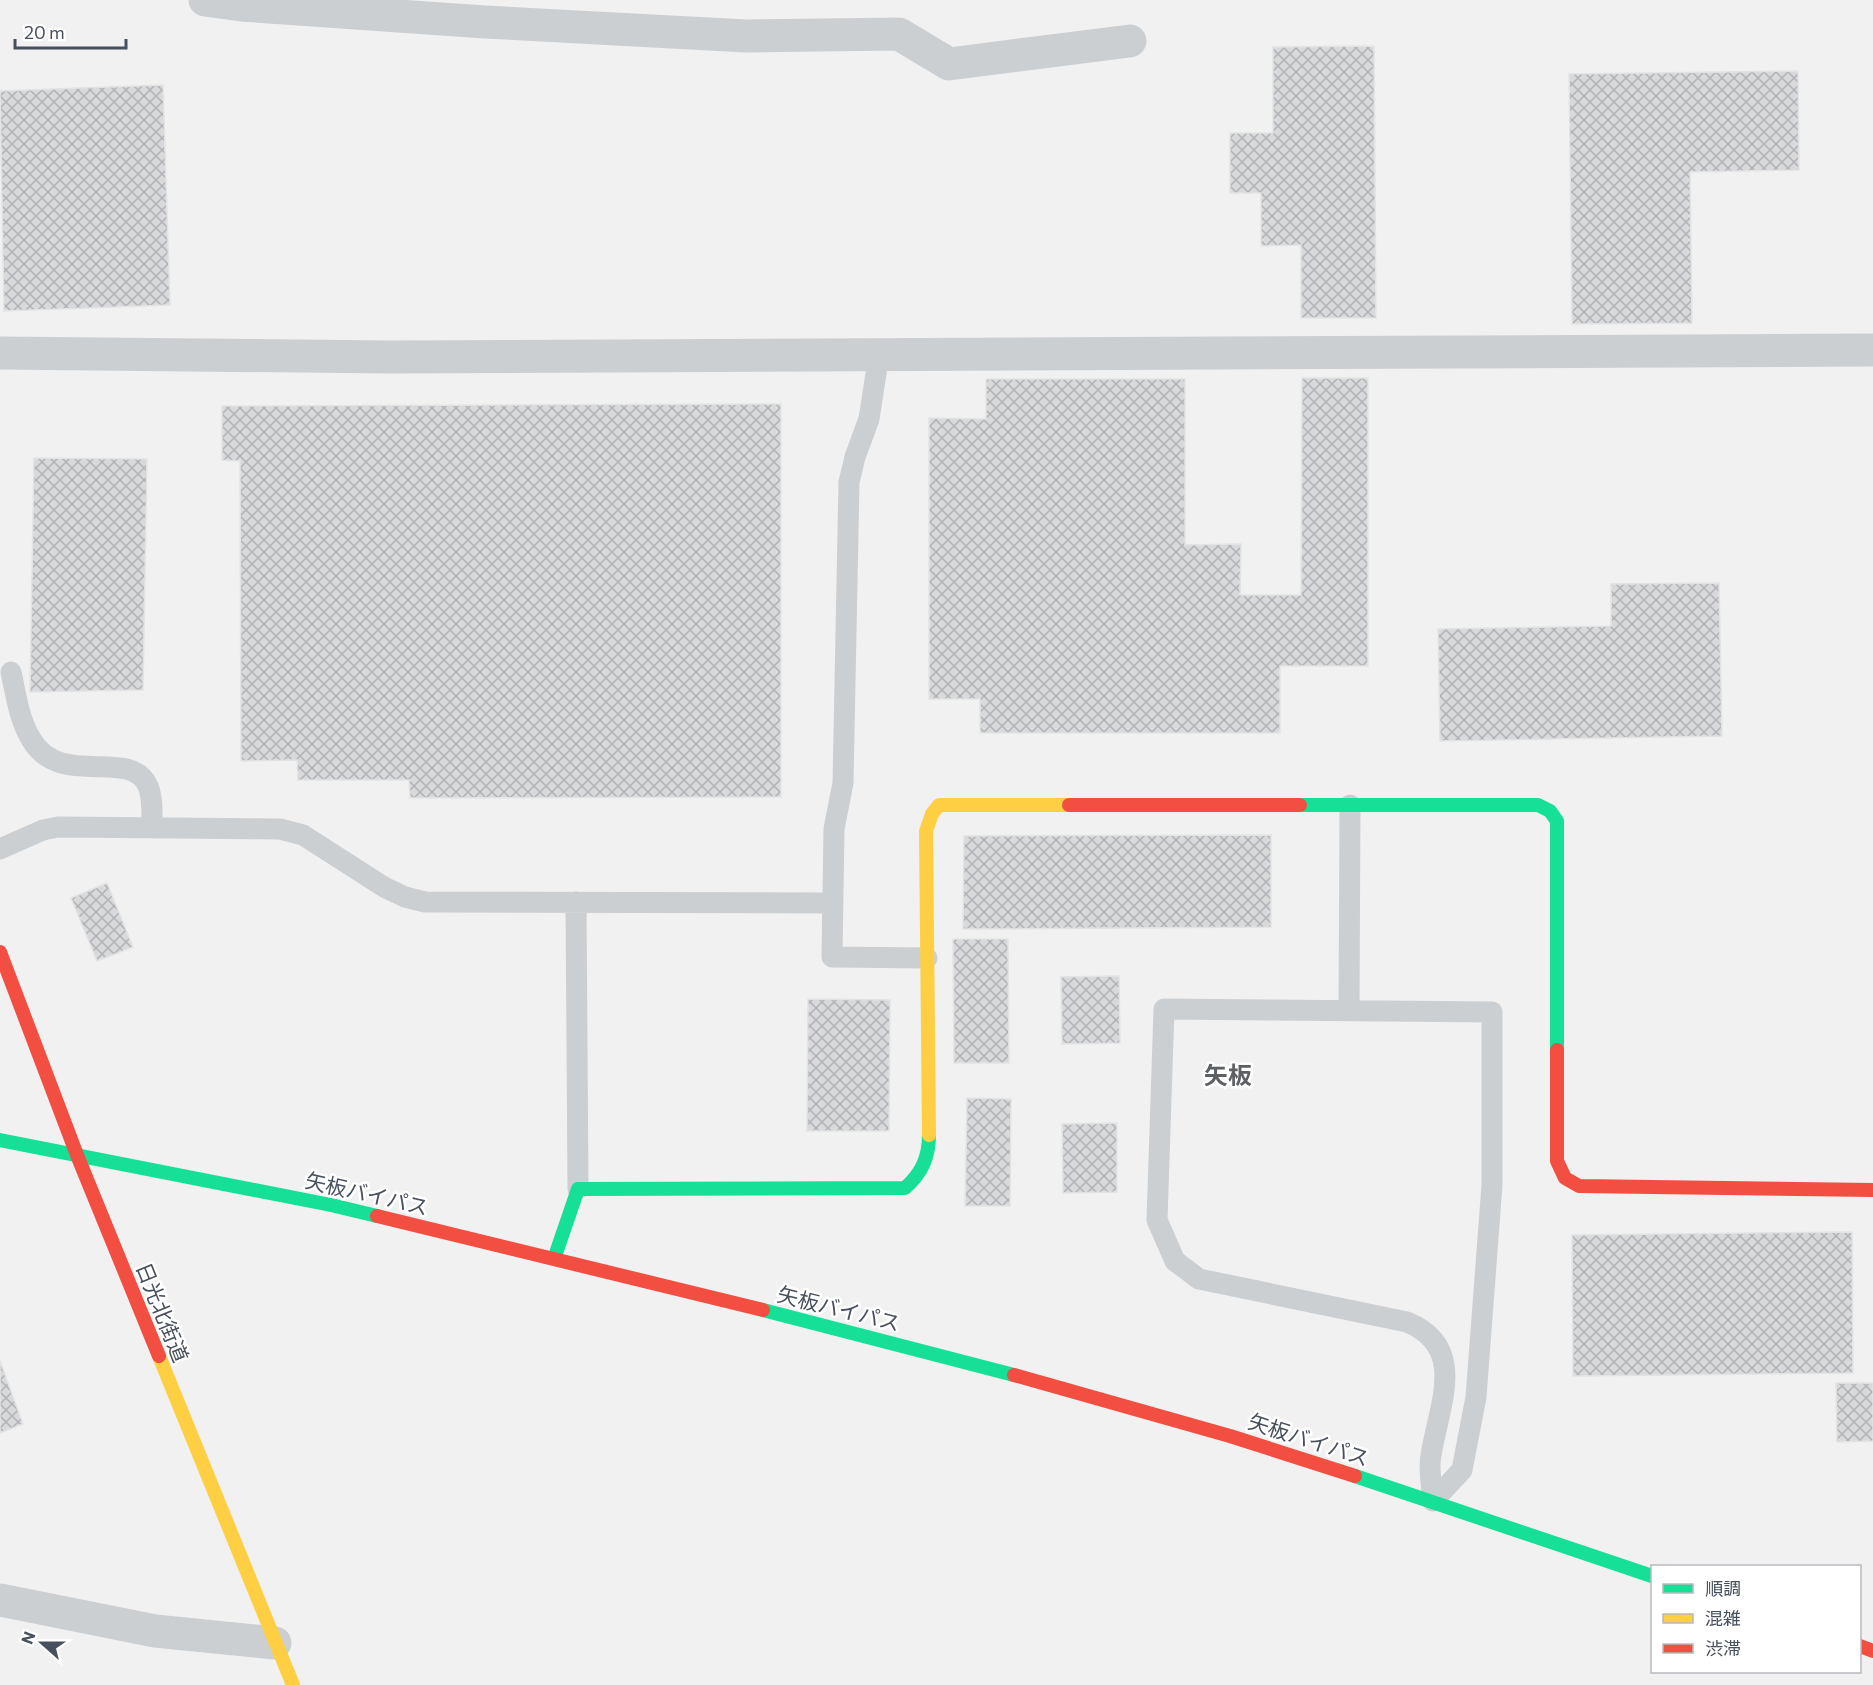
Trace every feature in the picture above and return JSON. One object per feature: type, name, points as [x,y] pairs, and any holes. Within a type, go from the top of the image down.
[{"type":"main road","points":[[554,1259],[578,1189],[905,1188],[915,1180],[923,1169],[929,1152],[926,831],[932,814],[939,805],[1538,805],[1550,811],[1557,821],[1557,1161],[1564,1178],[1579,1186],[1873,1190]]},
{"type":"main road","name":"日光北街道","points":[[0,952],[77,1155],[293,1685]]},
{"type":"main road","name":"矢板バイパス","points":[[0,1140],[331,1205],[794,1318],[1074,1391],[1230,1436],[1433,1501],[1651,1575]]},
{"type":"street","points":[[205,0],[241,5],[485,22],[746,36],[899,34],[950,64],[1130,41]]},
{"type":"street","points":[[0,353],[390,357],[1873,350]]},
{"type":"street","points":[[0,1600],[155,1631],[275,1643]]},
{"type":"lane","points":[[879,354],[869,419],[855,457],[849,482],[843,783],[834,830],[832,957],[927,958]]},
{"type":"lane","points":[[11,672],[22,718],[31,741],[55,762],[70,767],[124,768],[140,774],[148,786],[152,828]]},
{"type":"lane","points":[[1349,1010],[1350,805]]},
{"type":"lane","points":[[0,849],[43,830],[58,827],[280,829],[303,835],[384,887],[405,897],[424,902],[832,903]]},
{"type":"lane","points":[[576,902],[578,1189]]},
{"type":"lane","points":[[1164,1010],[1492,1012],[1491,1185],[1476,1396],[1462,1470],[1433,1501],[1430,1458],[1445,1389],[1444,1359],[1436,1341],[1421,1328],[1407,1322],[1199,1279],[1175,1261],[1157,1220],[1164,1010]]},
{"type":"building","points":[[1374,46],[1376,318],[1301,318],[1301,245],[1261,246],[1261,193],[1230,193],[1230,133],[1273,133],[1273,47]]},
{"type":"building","points":[[1798,71],[1799,170],[1690,172],[1692,323],[1572,324],[1569,74]]},
{"type":"building","points":[[163,85],[170,305],[4,311],[0,91]]},
{"type":"building","points":[[1302,378],[1368,378],[1368,666],[1280,666],[1280,733],[980,733],[980,699],[929,699],[929,418],[986,419],[986,379],[1185,379],[1185,545],[1241,544],[1240,595],[1301,595]]},
{"type":"building","points":[[781,404],[781,797],[410,798],[409,780],[298,780],[297,760],[241,761],[240,461],[222,460],[222,406]]},
{"type":"building","points":[[34,458],[147,459],[143,690],[30,692]]},
{"type":"building","points":[[1719,583],[1722,736],[1440,741],[1438,629],[1611,626],[1611,584]]},
{"type":"building","points":[[1271,835],[1271,927],[963,929],[964,836]]},
{"type":"building","points":[[107,883],[133,947],[97,961],[71,898]]},
{"type":"building","points":[[953,939],[1008,939],[1009,1063],[954,1063]]},
{"type":"building","points":[[1119,976],[1120,1043],[1062,1044],[1061,977]]},
{"type":"building","points":[[808,999],[890,1000],[889,1131],[807,1131]]},
{"type":"building","points":[[967,1098],[1011,1099],[1010,1206],[965,1206]]},
{"type":"building","points":[[1117,1123],[1117,1192],[1063,1193],[1062,1124]]},
{"type":"building","points":[[1852,1232],[1853,1373],[1573,1376],[1572,1235]]},
{"type":"building","points":[[0,1361],[23,1424],[0,1433]]},
{"type":"building","points":[[1836,1383],[1873,1383],[1873,1441],[1837,1442]]},
{"type":"traffic: fast","points":[[1300,805],[1538,805],[1550,811],[1557,821],[1557,1050]]},
{"type":"traffic: fast","points":[[554,1259],[578,1189],[905,1188],[923,1164],[928,1150],[929,1135]]},
{"type":"traffic: fast","points":[[0,1140],[377,1216]]},
{"type":"traffic: fast","points":[[763,1310],[1014,1375]]},
{"type":"traffic: fast","points":[[1355,1476],[1651,1576]]},
{"type":"traffic: slow","points":[[929,1135],[926,831],[932,814],[939,805],[1069,805]]},
{"type":"traffic: slow","points":[[159,1356],[293,1685]]},
{"type":"traffic: jam","points":[[1069,805],[1300,805]]},
{"type":"traffic: jam","points":[[0,952],[77,1155],[159,1356]]},
{"type":"traffic: jam","points":[[1557,1050],[1557,1161],[1565,1178],[1579,1186],[1873,1190]]},
{"type":"traffic: jam","points":[[377,1216],[763,1310]]},
{"type":"traffic: jam","points":[[1014,1375],[1230,1436],[1355,1476]]},
{"type":"traffic: jam","points":[[1861,1646],[1873,1651]]},
{"type":"district","name":"矢板","points":[[1228,1074]]}]
